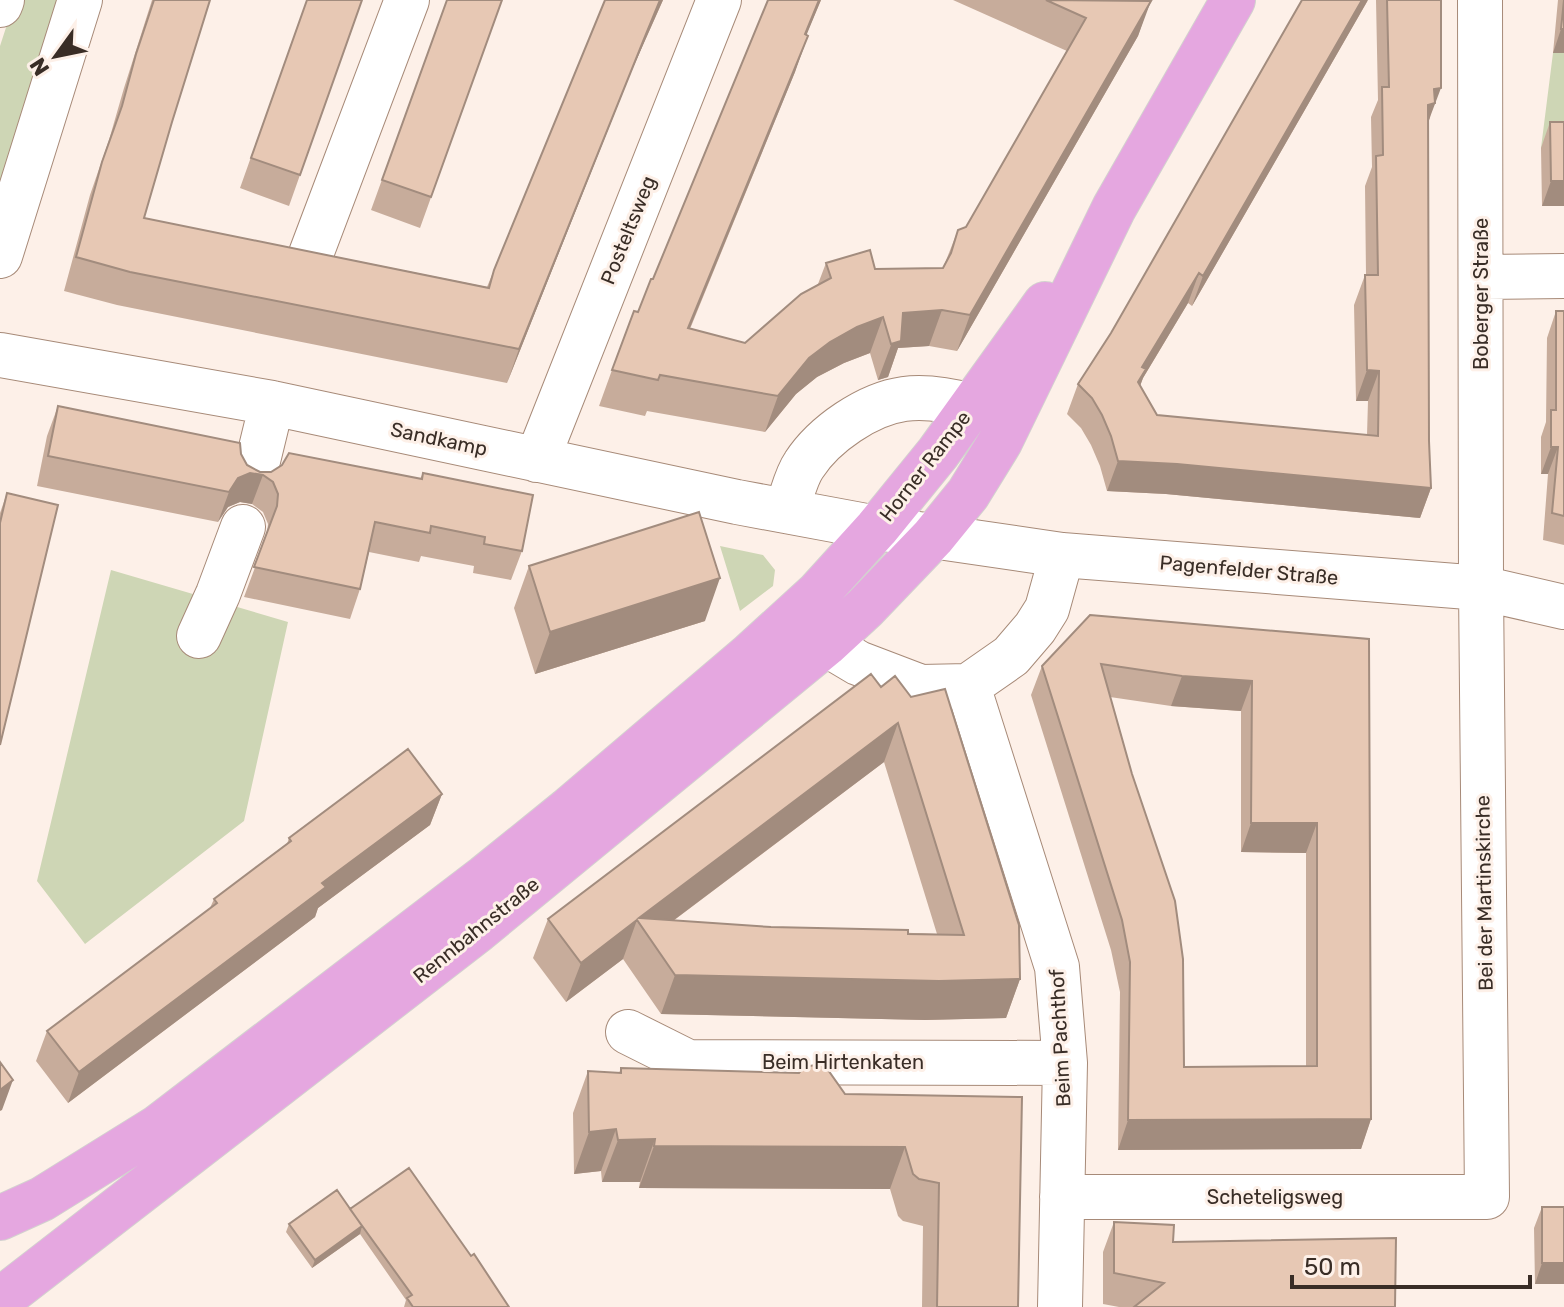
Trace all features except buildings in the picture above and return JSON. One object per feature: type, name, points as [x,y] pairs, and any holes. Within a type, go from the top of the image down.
[{"type":"main road","name":"Horner Rampe","points":[[933,537],[968,494],[1000,442],[1114,208],[1233,0]]},
{"type":"main road","name":"Horner Rampe","points":[[877,528],[938,453],[1114,208]]},
{"type":"main road","name":"Rennbahnstraße","points":[[0,1218],[42,1199],[158,1127],[485,877],[791,619],[877,528]]},
{"type":"main road","name":"Rennbahnstraße","points":[[0,1300],[478,930],[826,644],[933,537]]},
{"type":"street","points":[[0,256],[80,0]]},
{"type":"street","points":[[311,254],[407,0]]},
{"type":"street","name":"Posteltsweg","points":[[537,460],[719,0]]},
{"type":"street","name":"Boberger Straße","points":[[1480,0],[1481,588]]},
{"type":"street","points":[[1482,277],[1564,276]]},
{"type":"street","name":"Sandkamp","points":[[0,355],[272,403],[877,528]]},
{"type":"street","points":[[786,511],[803,466],[831,435],[863,412],[903,399],[944,399],[971,406]]},
{"type":"street","points":[[254,477],[272,403]]},
{"type":"street","points":[[199,636],[243,527]]},
{"type":"street","name":"Horner Rampe","points":[[877,528],[933,537]]},
{"type":"street","name":"Pagenfelder Straße","points":[[933,537],[1062,555],[1481,588],[1564,607]]},
{"type":"street","points":[[826,644],[858,663],[921,687],[968,686],[1011,656],[1035,628],[1047,609],[1062,555]]},
{"type":"street","name":"Bei der Martinskirche","points":[[1481,588],[1487,1197]]},
{"type":"street","name":"Beim Pachthof","points":[[968,686],[1057,967],[1065,1063],[1060,1307]]},
{"type":"street","name":"Beim Hirtenkaten","points":[[628,1032],[688,1062],[1065,1063]]},
{"type":"street","name":"Scheteligsweg","points":[[1062,1197],[1487,1197]]},
{"type":"green space","points":[[15,0],[71,0],[0,228],[0,46]]},
{"type":"green space","points":[[1553,53],[1564,53],[1564,148],[1541,148]]},
{"type":"green space","points":[[720,546],[763,555],[775,570],[773,586],[740,611]]},
{"type":"green space","points":[[111,570],[288,622],[244,821],[85,944],[37,881]]}]
